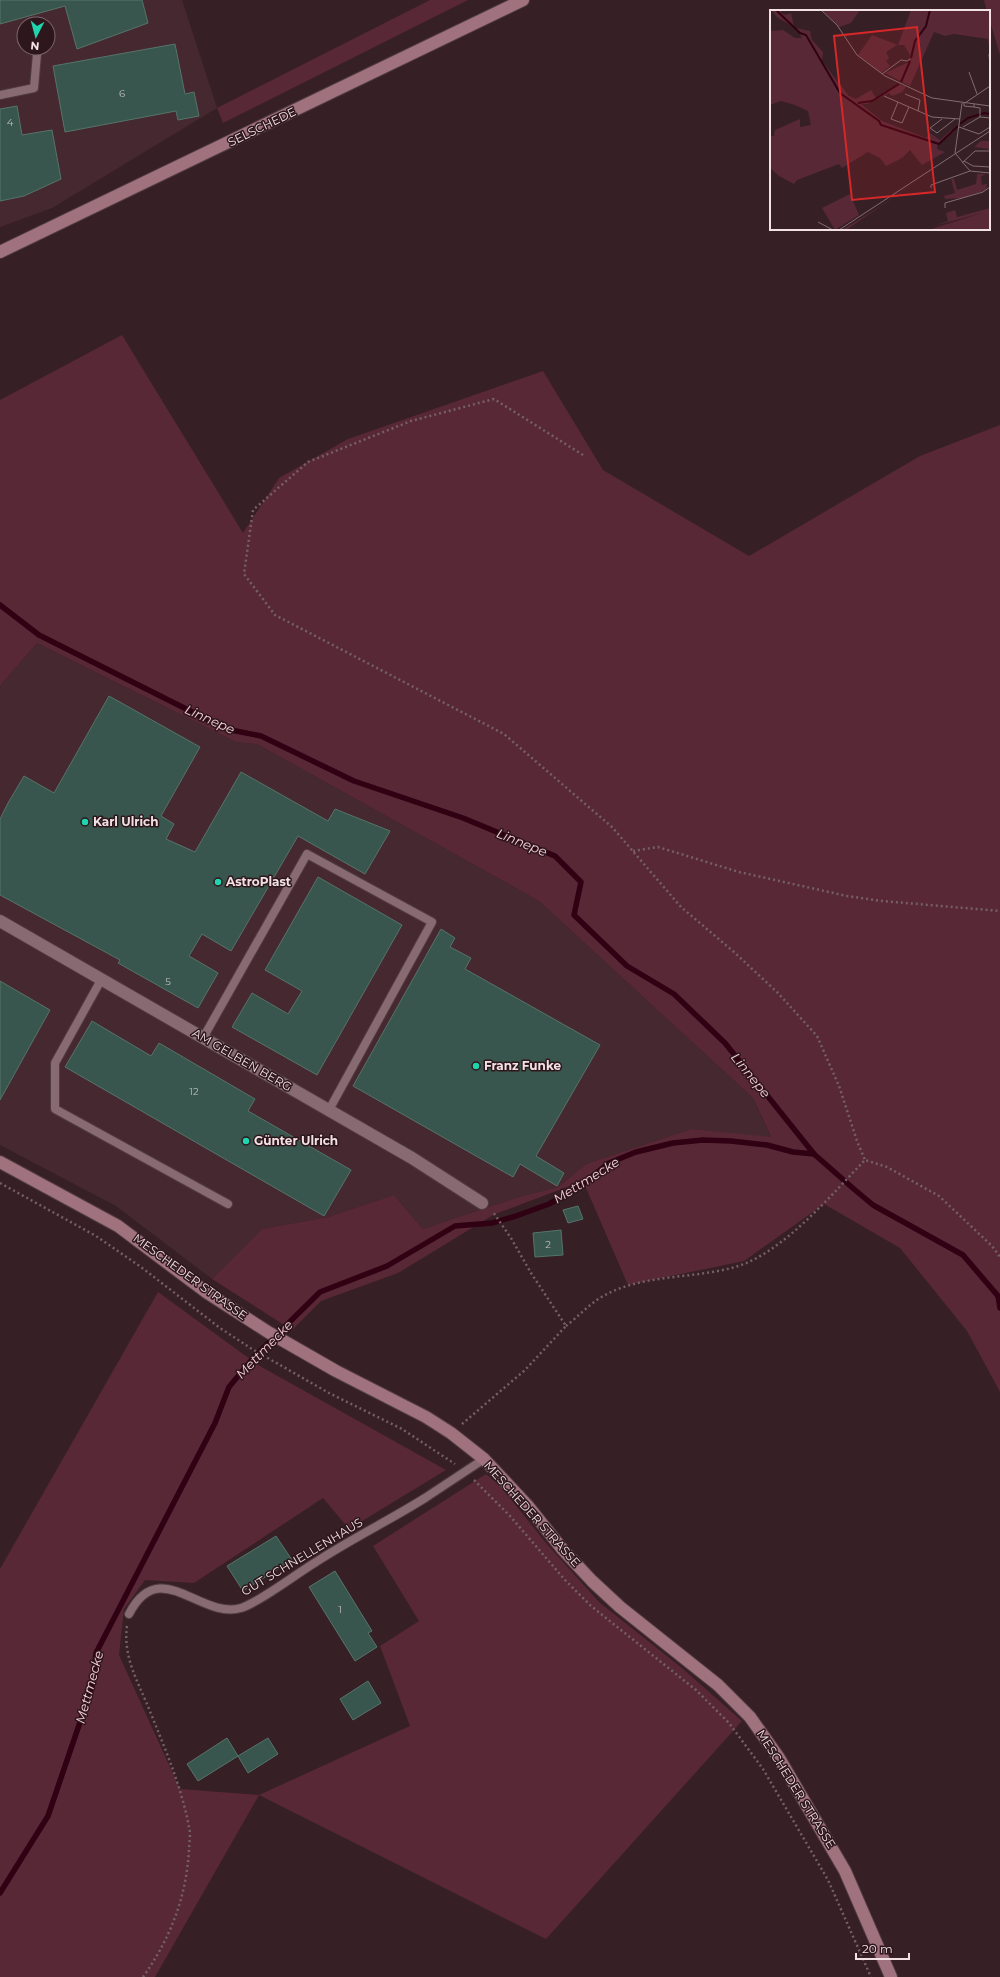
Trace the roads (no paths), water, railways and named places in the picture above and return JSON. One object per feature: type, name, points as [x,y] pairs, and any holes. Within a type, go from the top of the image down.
[{"type":"main road","name":"SELSCHEDE","points":[[0,252],[523,0]]},
{"type":"main road","name":"MESCHEDER STRASSE","points":[[0,1162],[118,1226],[206,1292],[268,1332],[336,1371],[426,1416],[451,1433],[484,1459],[528,1506],[563,1550],[592,1581],[620,1607],[718,1685],[750,1717],[783,1765],[845,1871],[891,1977]]},
{"type":"street","name":"AM GELBEN BERG","points":[[0,921],[412,1158],[482,1203]]},
{"type":"lane","points":[[0,95],[34,88],[37,56]]},
{"type":"lane","points":[[203,1038],[307,854],[432,922],[329,1110]]},
{"type":"lane","points":[[101,980],[55,1063],[55,1109],[228,1204]]},
{"type":"lane","name":"GUT SCHNELLENHAUS","points":[[129,1614],[139,1597],[151,1590],[161,1588],[182,1592],[213,1606],[228,1609],[241,1608],[263,1596],[328,1554],[425,1498],[484,1459]]},
{"type":"waterway","name":"Linnepe","points":[[0,605],[39,635],[226,729],[261,736],[354,781],[463,818],[555,856],[581,882],[574,915],[627,966],[674,994],[725,1043],[814,1154],[855,1190],[873,1205],[963,1255],[998,1296],[1000,1308]]},
{"type":"waterway","name":"Mettmecke","points":[[0,1893],[48,1816],[92,1687],[96,1653],[215,1423],[229,1387],[255,1356],[320,1292],[387,1266],[455,1226],[492,1223],[549,1204],[579,1187],[609,1163],[636,1152],[673,1143],[703,1140],[767,1145],[793,1152],[814,1154]]},
{"type":"place","name":"Karl Ulrich","points":[[85,822]]},
{"type":"place","name":"AstroPlast","points":[[218,882]]},
{"type":"place","name":"Franz Funke","points":[[476,1066]]},
{"type":"place","name":"Günter Ulrich","points":[[246,1141]]}]
